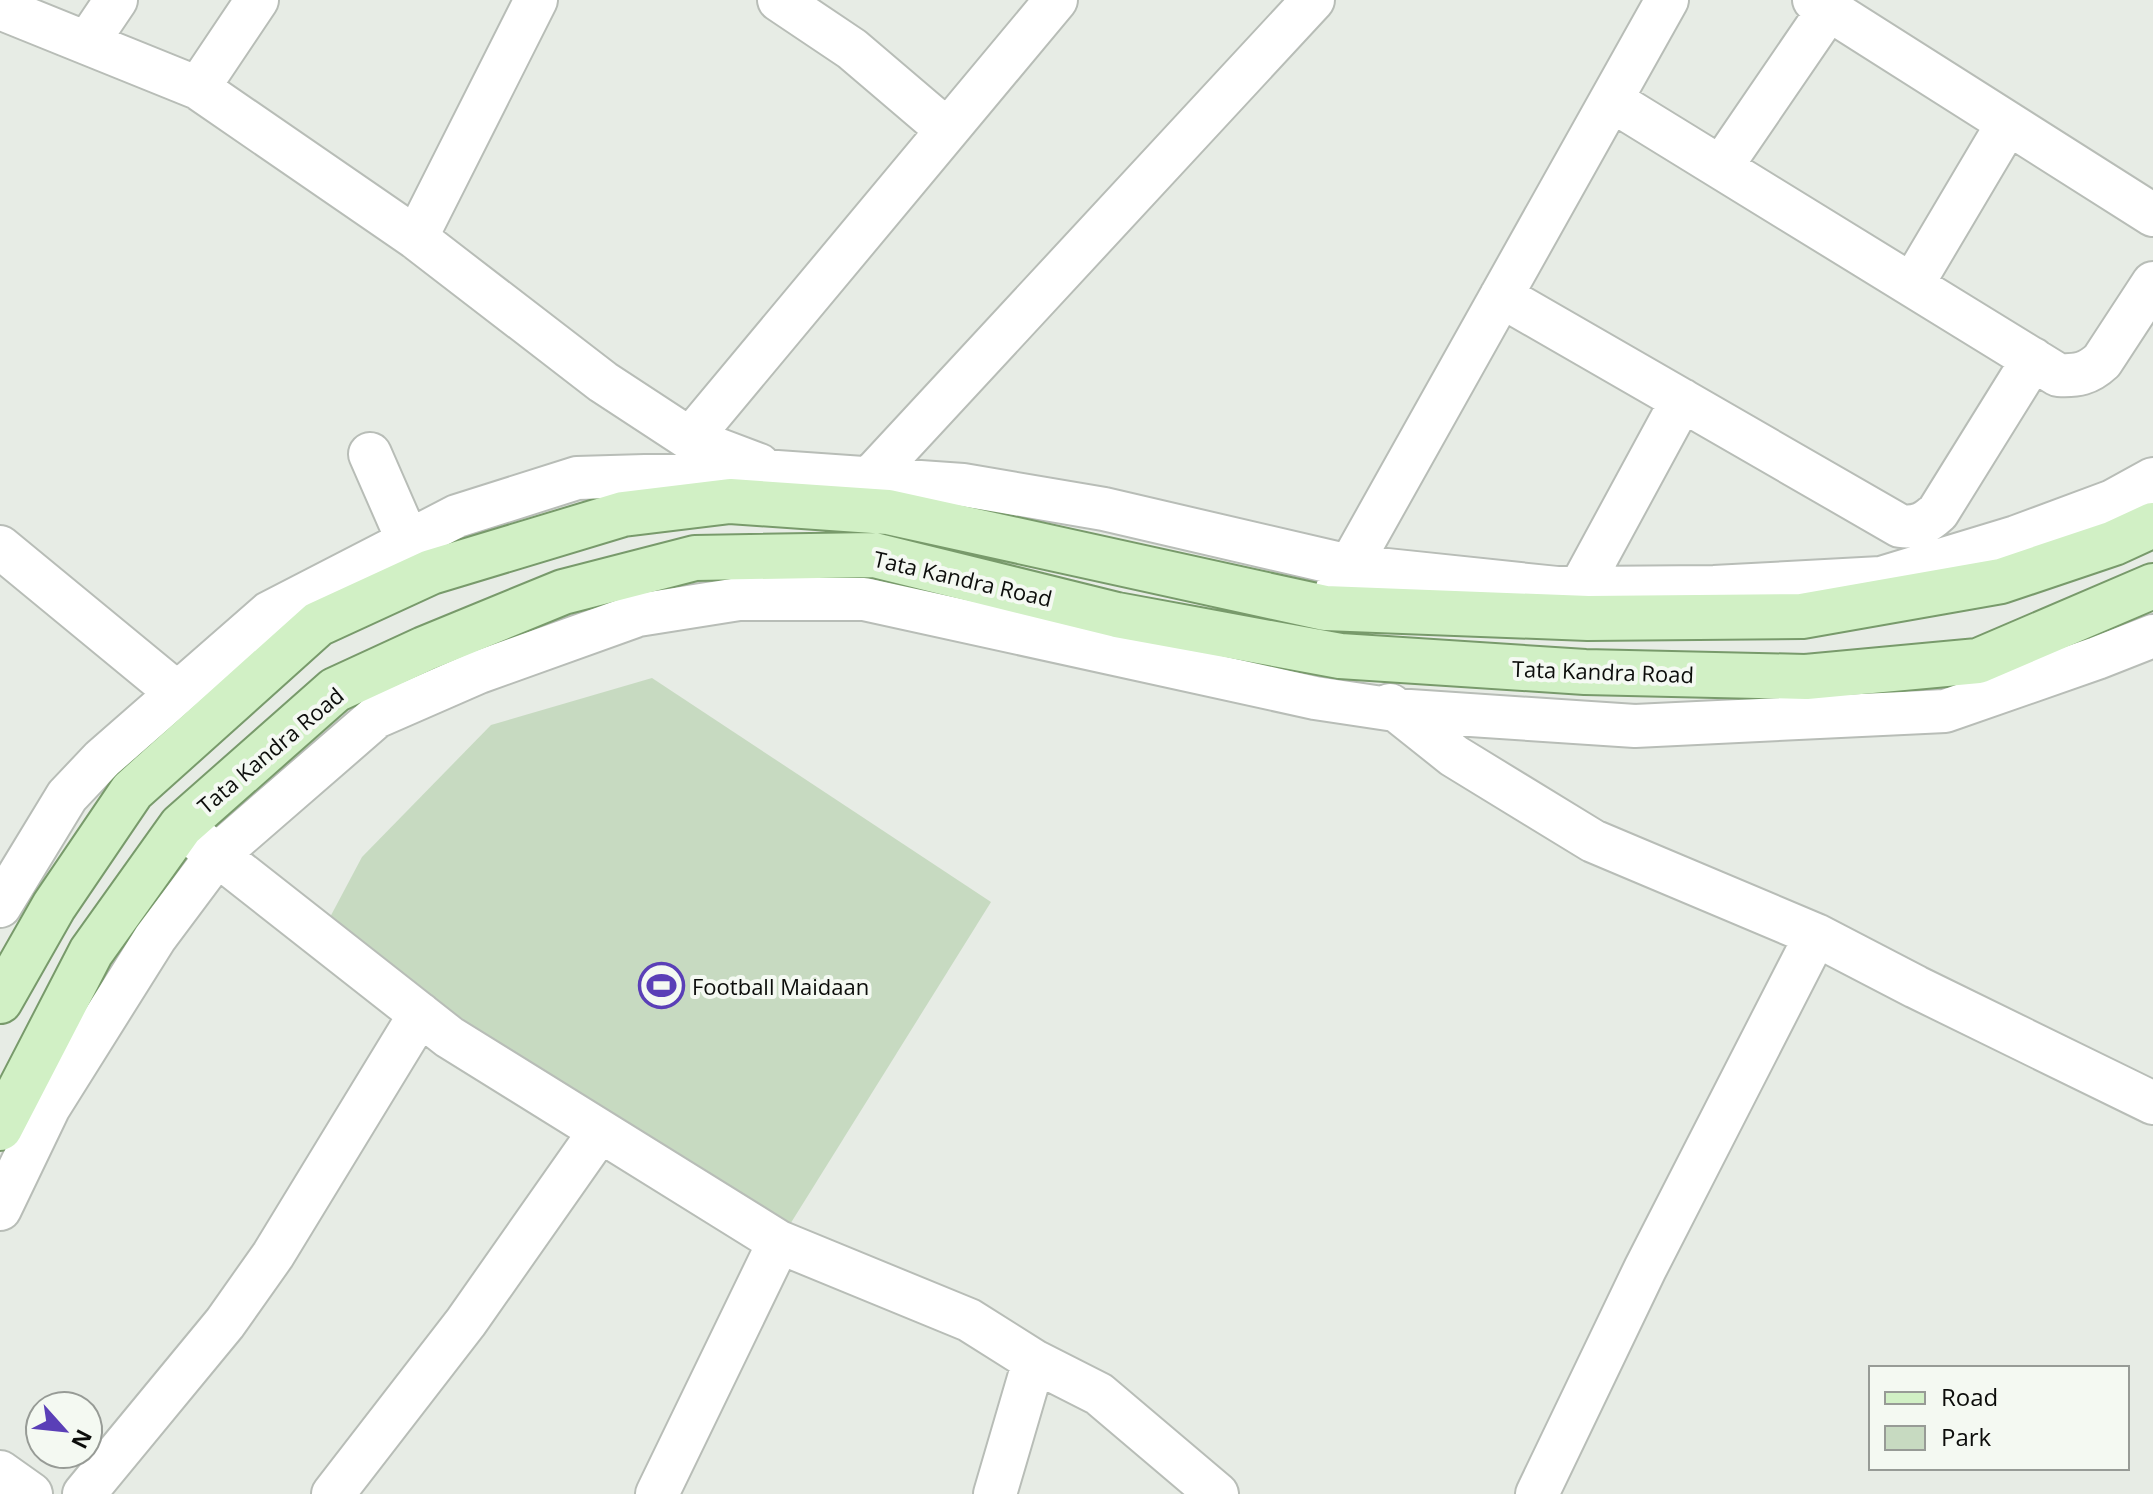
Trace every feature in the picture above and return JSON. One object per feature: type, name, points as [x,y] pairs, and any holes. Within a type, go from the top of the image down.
[{"type":"main road","points":[[0,1001],[54,906],[132,791],[318,624],[419,556],[623,514],[730,501],[880,494],[1325,608],[1588,618],[1802,616],[2001,581],[2127,523]]},
{"type":"main road","name":"Tata Kandra Road","points":[[0,1128],[91,952],[181,826],[335,690],[424,649],[563,592],[695,558],[874,555],[1117,615],[1340,656],[1585,672],[1806,677],[1978,661],[2153,586]]},
{"type":"street","points":[[87,43],[116,0]]},
{"type":"street","points":[[198,88],[257,0]]},
{"type":"street","points":[[416,238],[536,0]]},
{"type":"street","points":[[779,0],[852,49],[947,130]]},
{"type":"street","points":[[690,439],[1056,0]]},
{"type":"street","points":[[880,494],[1313,0]]},
{"type":"street","points":[[1667,0],[1325,608],[1340,656],[1395,710],[1454,756],[1593,841],[1816,935],[2153,1103]]},
{"type":"street","points":[[1721,167],[1821,5],[2153,215]]},
{"type":"street","points":[[0,8],[198,88],[416,238],[603,382],[690,439],[777,472],[880,494],[963,485],[1104,509],[1349,566],[1580,588],[1714,587],[1881,578],[2016,537],[2127,523],[2153,479]]},
{"type":"street","points":[[1611,100],[2058,375],[2074,376],[2091,372],[2102,361],[2153,283]]},
{"type":"street","points":[[1912,285],[2008,123]]},
{"type":"street","points":[[1501,296],[1900,526],[1914,527],[1926,523],[1938,512],[2033,359]]},
{"type":"street","points":[[1580,588],[1682,400]]},
{"type":"street","points":[[370,454],[419,556]]},
{"type":"street","points":[[0,906],[14,857],[67,796],[102,759],[269,613],[419,556],[457,516],[577,478],[777,472]]},
{"type":"street","points":[[0,547],[176,692]]},
{"type":"street","points":[[0,1209],[49,1107],[155,938],[217,855],[376,717],[479,672],[638,615],[739,599],[864,599],[1299,695],[1395,710],[1635,726],[1945,711],[2153,636]]},
{"type":"street","points":[[102,759],[132,791]]},
{"type":"street","points":[[181,826],[449,1037],[779,1242],[969,1320],[1034,1361],[1099,1394],[1217,1494]]},
{"type":"street","points":[[1537,1494],[1645,1269],[1816,935]]},
{"type":"street","points":[[84,1494],[225,1323],[273,1255],[420,1014]]},
{"type":"street","points":[[333,1494],[466,1322],[600,1131]]},
{"type":"street","points":[[657,1494],[779,1242]]},
{"type":"street","points":[[995,1494],[1034,1361]]},
{"type":"street","points":[[0,1472],[31,1494]]},
{"type":"green space","name":"Football Maidaan","points":[[652,678],[991,902],[779,1242],[320,936],[362,857],[491,725]]},
{"type":"place","name":"Football Maidaan","points":[[661,986]]}]
